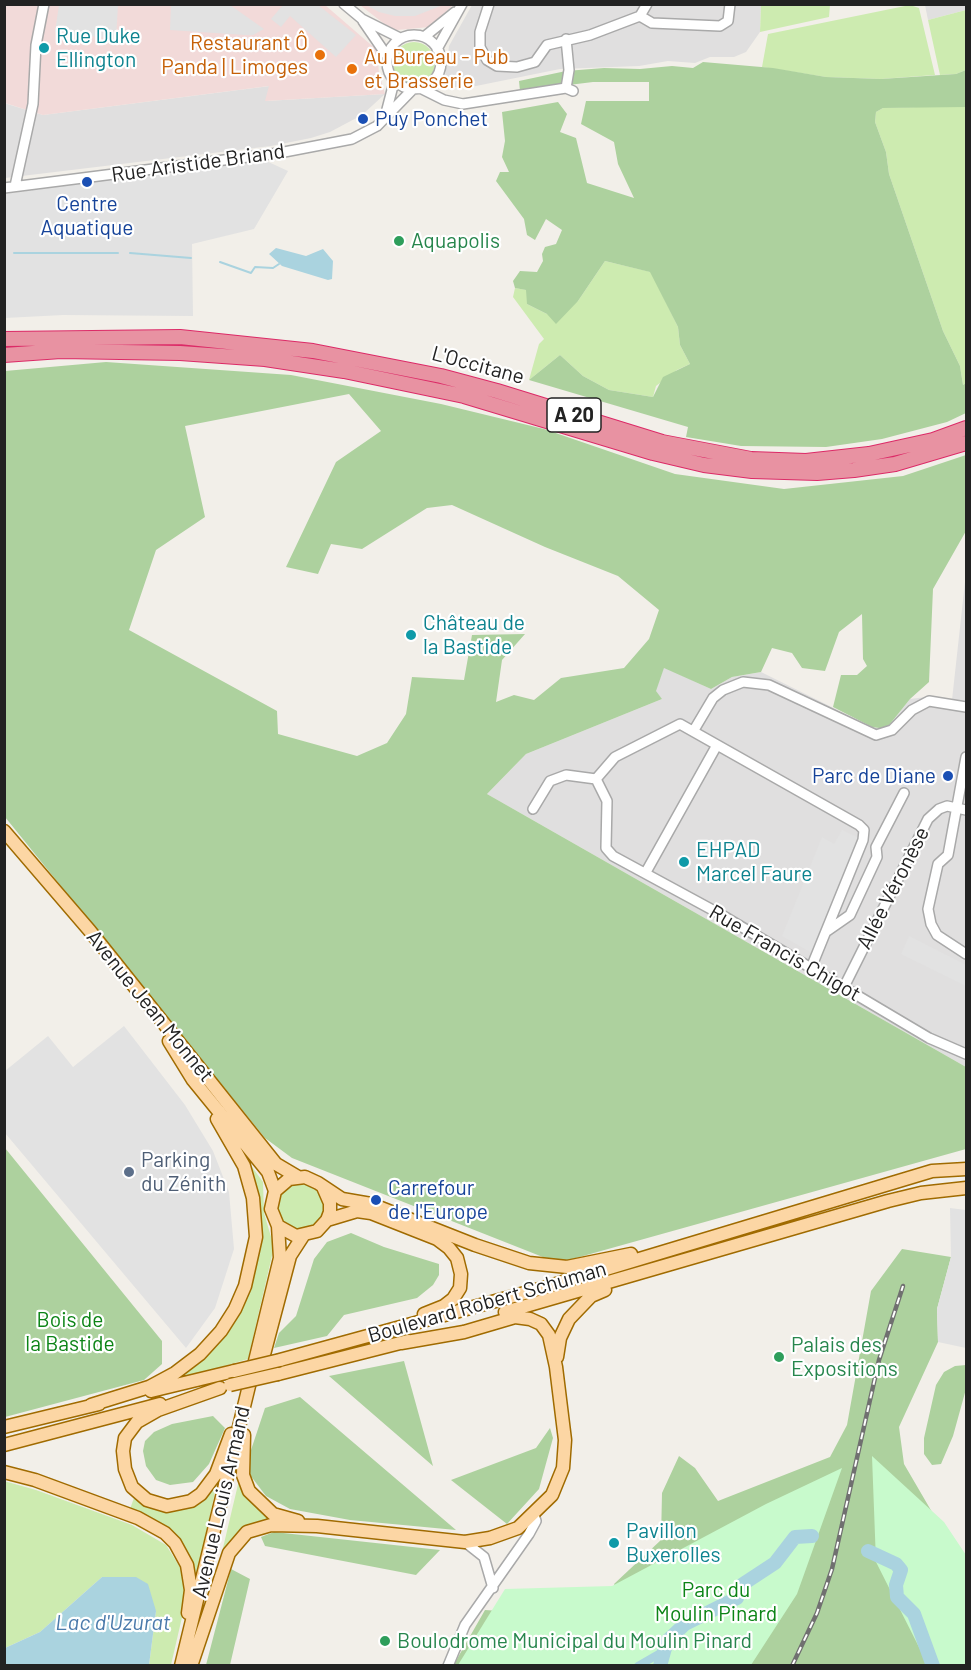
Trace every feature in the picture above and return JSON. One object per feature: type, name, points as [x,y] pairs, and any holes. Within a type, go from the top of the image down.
[{"type":"highway","name":"L'Occitane","points":[[4,339],[180,337],[324,353],[412,370],[497,391],[662,442],[751,459],[835,459],[899,449],[966,428]]},
{"type":"highway","name":"L'Occitane","points":[[4,355],[62,351],[180,353],[265,359],[344,371],[464,396],[653,453],[704,465],[752,471],[817,473],[854,470],[895,464],[966,443]]},
{"type":"highway","points":[[4,365],[62,351]]},
{"type":"main road","name":"Avenue Jean Monnet","points":[[4,831],[90,931],[276,1164],[298,1177]]},
{"type":"main road","name":"Avenue Jean Monnet","points":[[4,841],[156,1022],[193,1080],[268,1172],[276,1191]]},
{"type":"main road","points":[[91,1406],[149,1387],[175,1373],[200,1354],[221,1331],[245,1286],[256,1237],[253,1198],[243,1166],[193,1080]]},
{"type":"main road","name":"Boulevard Robert Schuman","points":[[4,1427],[382,1333],[932,1171],[966,1169]]},
{"type":"main road","points":[[225,1387],[158,1410],[136,1422],[125,1438],[123,1452],[125,1469],[132,1487],[147,1500],[167,1506],[191,1501],[210,1485],[225,1454],[260,1338],[280,1258],[278,1226],[271,1209],[276,1191],[281,1184],[298,1177],[312,1179],[342,1199],[371,1204],[475,1245],[529,1263],[567,1267],[702,1240]]},
{"type":"main road","points":[[323,1188],[330,1203],[327,1220]]},
{"type":"main road","name":"Boulevard Robert Schuman","points":[[4,1445],[401,1343],[888,1201],[921,1193],[966,1188]]},
{"type":"main road","points":[[278,1226],[289,1234],[303,1236],[317,1231],[327,1220],[357,1211],[371,1213],[437,1239],[449,1248],[457,1258],[461,1274],[460,1288],[453,1299],[444,1306],[382,1333]]},
{"type":"main road","points":[[303,1236],[290,1256],[244,1435],[243,1475],[249,1491],[273,1514],[317,1526]]},
{"type":"main road","points":[[556,1367],[560,1338],[569,1318],[579,1306],[591,1296],[656,1269]]},
{"type":"main road","points":[[191,1665],[225,1562],[236,1542],[247,1532],[271,1525],[317,1526],[465,1542],[504,1534],[534,1515],[552,1495],[563,1468],[565,1440],[556,1367],[549,1335],[541,1324],[523,1317],[464,1332],[401,1343]]},
{"type":"main road","name":"Avenue Louis Armand","points":[[181,1665],[260,1338]]},
{"type":"main road","name":"Avenue Louis Armand","points":[[191,1665],[244,1435]]},
{"type":"main road","points":[[4,1472],[35,1480],[138,1518],[165,1533],[182,1554],[190,1578],[186,1643]]},
{"type":"street","points":[[15,186],[33,104],[36,45],[44,4]]},
{"type":"street","points":[[344,4],[362,19],[400,38]]},
{"type":"street","points":[[489,4],[480,32],[480,47],[487,60],[497,66],[516,67],[535,62],[547,45],[590,35],[640,16],[648,4]]},
{"type":"street","points":[[640,16],[652,22],[720,26],[728,21],[730,4]]},
{"type":"street","points":[[424,37],[459,8]]},
{"type":"street","points":[[438,49],[459,8]]},
{"type":"street","points":[[362,19],[387,56]]},
{"type":"street","points":[[385,118],[394,82],[386,65],[387,56],[394,43],[400,38],[408,35],[424,37],[438,49],[441,64],[435,79],[439,96]]},
{"type":"street","points":[[394,82],[452,102],[476,103],[569,89],[566,39]]},
{"type":"street","points":[[417,89],[435,79]]},
{"type":"street","name":"Rue Aristide Briand","points":[[4,188],[279,153],[336,143],[361,136],[417,89]]},
{"type":"street","points":[[694,730],[713,698],[723,690],[743,682],[769,685],[876,735],[892,730],[922,703],[937,701],[966,707]]},
{"type":"street","points":[[533,809],[550,781],[566,775],[596,779],[615,757],[654,737],[680,724],[694,730],[864,831],[811,968]]},
{"type":"street","points":[[646,872],[717,745]]},
{"type":"street","points":[[966,758],[962,809],[948,855],[938,864],[928,909],[931,924],[937,935],[966,954]]},
{"type":"street","name":"Rue Francis Chigot","points":[[596,779],[607,801],[606,848],[613,856],[646,872],[929,1038],[966,1054]]},
{"type":"street","points":[[827,931],[850,915],[877,857],[876,847],[904,793]]},
{"type":"street","name":"Allée Véronèse","points":[[844,987],[928,819],[939,809],[947,806],[962,809]]},
{"type":"street","points":[[448,1665],[459,1636],[529,1534],[536,1521],[534,1515]]},
{"type":"street","points":[[465,1542],[484,1557],[493,1588]]},
{"type":"shaded area","points":[[4,5],[325,5],[377,50],[379,73],[385,94],[265,101],[269,86],[43,115],[5,103]]},
{"type":"shaded area","points":[[59,5],[118,5],[116,39],[55,32]]},
{"type":"shaded area","points":[[171,5],[230,5],[264,29],[253,35],[170,30]]},
{"type":"shaded area","points":[[283,5],[318,5],[356,35],[336,57],[290,16],[281,27],[271,19]]},
{"type":"shaded area","points":[[360,5],[453,5],[430,27],[397,30],[387,26]]},
{"type":"shaded area","points":[[366,5],[443,5],[415,16],[395,16],[379,12]]},
{"type":"shaded area","points":[[472,5],[761,5],[760,32],[746,52],[734,57],[710,57],[695,63],[668,61],[639,66],[560,69],[471,87],[451,87],[445,77],[449,46]]},
{"type":"shaded area","points":[[925,5],[966,5],[966,10],[928,20]]},
{"type":"shaded area","points":[[270,86],[266,101],[385,94],[362,115],[330,132],[311,138],[271,146],[5,178],[4,103],[43,115]]},
{"type":"shaded area","points":[[262,159],[288,171],[254,229],[192,244],[193,316],[63,315],[5,318],[4,194]]},
{"type":"shaded area","points":[[966,573],[966,1067],[487,794],[526,754],[662,699],[655,692],[664,667],[711,689],[732,677],[761,672],[872,727],[886,729],[910,699],[934,696],[952,700]]},
{"type":"shaded area","points":[[842,830],[859,838],[812,953],[782,936],[822,837],[834,844]]},
{"type":"shaded area","points":[[909,936],[966,965],[966,986],[901,954]]},
{"type":"shaded area","name":"Parking du Zénith","points":[[124,1026],[185,1105],[213,1151],[229,1192],[234,1249],[215,1308],[186,1348],[5,1133],[5,1071],[48,1036],[73,1067]]},
{"type":"shaded area","points":[[950,1208],[966,1210],[966,1348],[938,1342],[937,1309],[951,1257]]},
{"type":"green space","points":[[761,5],[830,5],[829,17],[760,32]]},
{"type":"green space","points":[[910,5],[919,8],[935,75],[881,79],[826,77],[762,67],[768,34]]},
{"type":"green space","points":[[966,10],[966,70],[956,74],[940,75],[928,20]]},
{"type":"green space","points":[[414,42],[429,48],[435,63],[429,78],[414,84],[399,78],[393,63],[399,48]]},
{"type":"green space","points":[[703,62],[773,68],[826,77],[881,79],[956,74],[966,70],[966,107],[883,108],[876,112],[875,122],[886,152],[889,174],[943,331],[960,366],[963,385],[966,383],[966,413],[947,422],[882,439],[826,447],[741,446],[686,437],[688,427],[529,380],[560,355],[583,376],[609,390],[653,397],[663,377],[690,364],[680,345],[678,327],[650,272],[605,261],[578,301],[556,324],[547,314],[527,304],[526,290],[515,288],[513,281],[520,271],[537,272],[543,261],[542,254],[545,247],[556,244],[562,230],[546,219],[535,240],[527,235],[524,219],[496,181],[500,172],[509,172],[502,157],[505,141],[502,112],[558,102],[567,114],[560,132],[576,138],[587,183],[634,198],[618,164],[614,142],[581,124],[586,101],[649,101],[649,82],[593,82],[520,91],[519,81],[566,71],[672,66],[693,68]]},
{"type":"green space","points":[[966,107],[966,383],[963,385],[960,366],[943,331],[889,174],[886,152],[875,122],[876,112],[883,108]]},
{"type":"green space","points":[[605,261],[651,272],[678,327],[680,345],[690,364],[677,370],[656,386],[653,397],[609,390],[583,376],[560,355],[529,380],[539,344],[544,339],[513,297],[515,288],[527,290],[527,304],[547,314],[578,301]]},
{"type":"green space","points":[[106,362],[291,375],[441,404],[544,429],[675,474],[784,489],[903,476],[966,455],[966,531],[933,589],[929,682],[910,699],[886,729],[872,727],[833,707],[841,675],[857,675],[867,666],[863,659],[862,614],[839,632],[825,671],[802,668],[792,653],[772,648],[761,672],[732,677],[711,689],[664,668],[656,691],[662,699],[526,754],[487,794],[966,1067],[966,1149],[558,1263],[292,1158],[265,1138],[5,817],[5,371]],"holes":[[[349,394],[381,431],[336,462],[286,567],[318,574],[331,544],[362,549],[427,508],[452,505],[545,547],[618,576],[659,610],[649,639],[624,668],[561,678],[534,700],[514,695],[496,702],[502,660],[525,634],[472,635],[464,680],[412,677],[406,714],[387,743],[357,756],[278,734],[277,711],[129,630],[156,550],[205,517],[185,426]]]},
{"type":"green space","name":"Bois de la Bastide","points":[[5,1148],[162,1341],[162,1364],[144,1380],[5,1417]]},
{"type":"green space","points":[[239,1149],[263,1182],[264,1213],[274,1247],[248,1359],[173,1381],[248,1291],[258,1258],[260,1229]]},
{"type":"green space","points":[[301,1184],[310,1185],[317,1191],[323,1198],[323,1216],[317,1223],[310,1229],[301,1230],[292,1229],[285,1223],[279,1216],[278,1207],[279,1198],[285,1191],[292,1185]]},
{"type":"green space","points":[[351,1233],[384,1247],[439,1264],[439,1275],[433,1285],[417,1298],[344,1315],[327,1336],[274,1348],[279,1333],[296,1316],[314,1259],[327,1242]]},
{"type":"green space","points":[[902,1249],[951,1257],[937,1309],[938,1342],[899,1427],[904,1464],[932,1512],[966,1665],[453,1666],[485,1610],[530,1613],[636,1634],[614,1584],[661,1540],[662,1493],[679,1456],[695,1468],[718,1501],[830,1457],[847,1425],[871,1291]]},
{"type":"green space","points":[[404,1361],[433,1466],[329,1376]]},
{"type":"green space","points":[[966,1365],[966,1389],[953,1436],[941,1464],[932,1465],[924,1454],[924,1438],[936,1385],[944,1372],[955,1366]]},
{"type":"green space","points":[[300,1397],[456,1530],[350,1520],[290,1509],[266,1496],[250,1475],[250,1453],[265,1408]]},
{"type":"green space","points":[[213,1416],[225,1428],[209,1464],[193,1482],[170,1485],[156,1480],[146,1466],[143,1451],[145,1441],[154,1432],[172,1424]]},
{"type":"green space","points":[[550,1428],[553,1438],[539,1489],[507,1524],[451,1480],[536,1448]]},
{"type":"green space","points":[[872,1456],[944,1522],[966,1555],[966,1665],[928,1665],[876,1562]]},
{"type":"green space","name":"Parc du Moulin Pinard","points":[[842,1468],[797,1594],[751,1665],[458,1665],[505,1589],[612,1586],[766,1504]]},
{"type":"green space","points":[[240,1476],[280,1521],[256,1524],[218,1569]]},
{"type":"green space","points":[[4,1481],[36,1490],[132,1525],[166,1545],[183,1572],[186,1600],[171,1665],[149,1665],[156,1611],[102,1577],[40,1632],[5,1648]]},
{"type":"green space","points":[[217,1483],[195,1583],[184,1551],[129,1512],[135,1495],[167,1509]]},
{"type":"green space","points":[[274,1532],[440,1550],[416,1575],[265,1546],[261,1537]]},
{"type":"green space","points":[[231,1569],[250,1579],[230,1665],[206,1665]]},
{"type":"water","points":[[276,248],[306,256],[323,249],[333,261],[332,279],[328,280],[282,266],[269,254]]},
{"type":"water","name":"Lac d'Uzurat","points":[[102,1577],[136,1577],[148,1584],[156,1611],[149,1665],[5,1665],[5,1648],[40,1632]]},
{"type":"waterway","points":[[14,253],[118,253]]},
{"type":"waterway","points":[[130,253],[191,258]]},
{"type":"waterway","points":[[220,262],[251,273],[255,267],[273,268],[279,264]]},
{"type":"waterway","points":[[660,1666],[667,1641],[685,1624],[737,1598],[743,1584],[775,1563],[795,1537],[812,1536]]},
{"type":"waterway","points":[[868,1551],[896,1564],[901,1570],[896,1585],[897,1597],[914,1614],[933,1666]]},
{"type":"waterway","points":[[638,1666],[664,1651]]},
{"type":"railway","points":[[792,1666],[817,1613],[832,1569],[879,1360],[903,1286]]},
{"type":"place","name":"Rue Duke Ellington","points":[[44,48]]},
{"type":"place","name":"Restaurant Ô Panda | Limoges","points":[[320,55]]},
{"type":"place","name":"Au Bureau - Pub et Brasserie","points":[[352,69]]},
{"type":"place","name":"Puy Ponchet","points":[[363,119]]},
{"type":"place","name":"Centre Aquatique","points":[[87,182]]},
{"type":"place","name":"Aquapolis","points":[[399,241]]},
{"type":"place","name":"Château de la Bastide","points":[[411,635]]},
{"type":"place","name":"Parc de Diane","points":[[948,776]]},
{"type":"place","name":"EHPAD Marcel Faure","points":[[684,862]]},
{"type":"place","name":"Parking du Zénith","points":[[129,1172]]},
{"type":"place","name":"Carrefour de l'Europe","points":[[376,1200]]},
{"type":"place","name":"Palais des Expositions","points":[[779,1357]]},
{"type":"place","name":"Pavillon Buxerolles","points":[[614,1543]]},
{"type":"place","name":"Boulodrome Municipal du Moulin Pinard","points":[[385,1641]]}]
